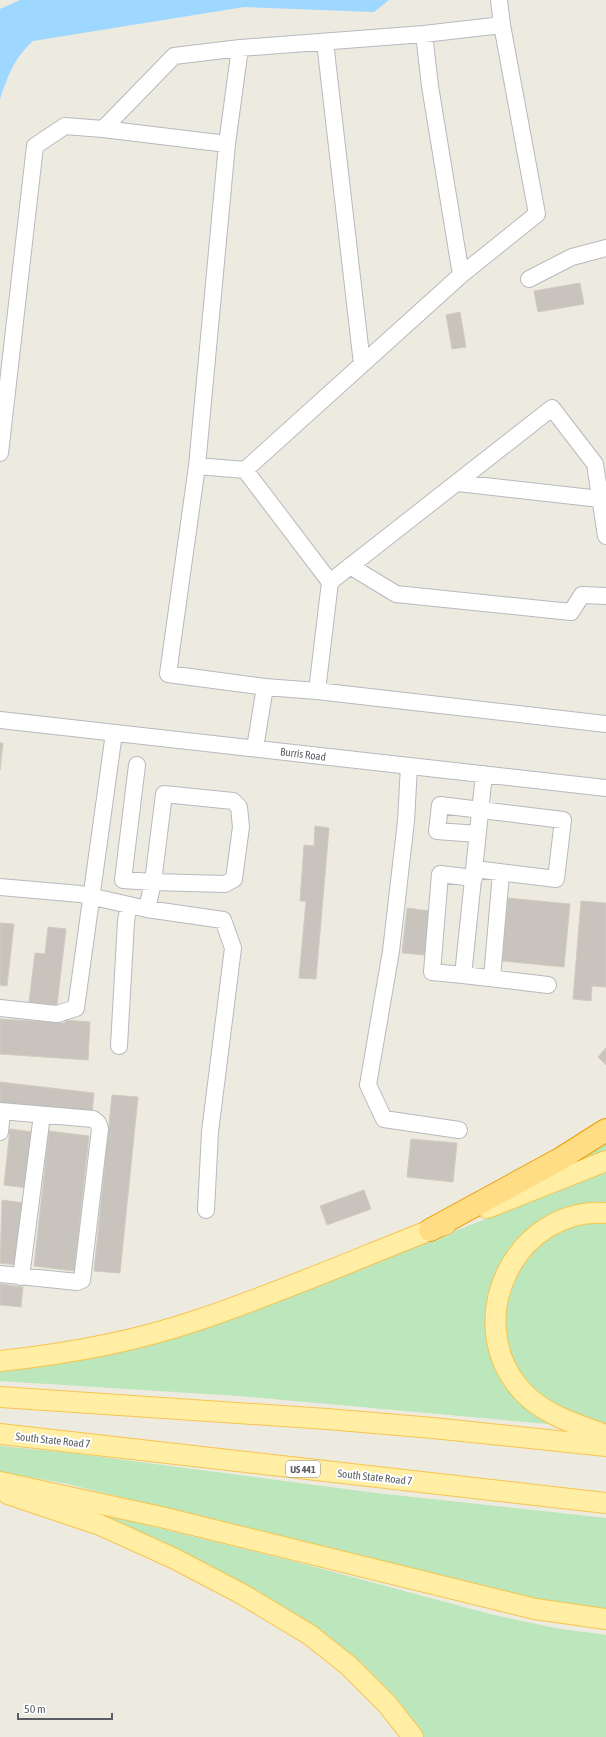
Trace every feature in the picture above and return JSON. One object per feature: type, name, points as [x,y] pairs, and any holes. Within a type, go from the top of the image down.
[{"type":"highway","points":[[430,1230],[560,1159],[606,1130]]},
{"type":"main road","points":[[0,1361],[45,1356],[124,1340],[197,1321],[606,1161]]},
{"type":"main road","points":[[606,1213],[596,1212],[568,1218],[542,1230],[523,1247],[508,1268],[499,1290],[495,1315],[497,1338],[503,1362],[517,1386],[536,1403],[560,1418],[606,1435]]},
{"type":"main road","points":[[0,1397],[342,1420],[606,1446]]},
{"type":"main road","name":"South State Road 7","points":[[0,1434],[606,1503]]},
{"type":"main road","points":[[0,1482],[161,1517],[528,1607],[606,1619]]},
{"type":"main road","points":[[0,1492],[100,1525],[173,1558],[242,1594],[310,1635],[349,1666],[387,1704],[413,1737]]},
{"type":"street","points":[[197,466],[245,470],[461,274],[537,214],[498,0]]},
{"type":"street","points":[[103,129],[174,56],[240,48],[424,34],[502,25]]},
{"type":"street","points":[[424,34],[430,86],[461,274]]},
{"type":"street","points":[[325,42],[362,364]]},
{"type":"street","points":[[240,48],[227,144],[197,466],[168,674],[264,687],[317,691],[606,724]]},
{"type":"street","points":[[0,453],[35,146],[65,126],[103,129],[227,144]]},
{"type":"street","points":[[529,279],[572,257],[606,248]]},
{"type":"street","points":[[330,582],[552,408],[595,464],[606,536]]},
{"type":"street","points":[[245,470],[330,582],[317,691]]},
{"type":"street","points":[[458,483],[600,499]]},
{"type":"street","points":[[350,566],[396,594],[571,612],[582,595],[606,596]]},
{"type":"street","points":[[255,748],[264,687]]},
{"type":"street","name":"Burris Road","points":[[0,720],[606,788]]},
{"type":"street","points":[[0,1008],[57,1014],[76,1008],[90,897],[114,733]]},
{"type":"street","points":[[137,765],[124,880],[153,882],[225,884],[234,879],[241,827],[239,807],[233,801],[164,794],[153,882],[146,910]]},
{"type":"street","points":[[409,766],[406,821],[391,951],[368,1085],[384,1119],[459,1130]]},
{"type":"street","points":[[463,974],[484,774]]},
{"type":"street","points":[[478,834],[437,831],[440,805],[563,820],[556,879],[501,873],[440,874],[432,972],[463,974],[548,985]]},
{"type":"street","points":[[492,978],[501,873]]},
{"type":"street","points":[[0,887],[80,894],[146,910],[223,920],[233,948],[210,1132],[206,1210]]},
{"type":"street","points":[[119,1046],[126,921],[129,905]]},
{"type":"street","points":[[0,1132],[1,1112],[93,1119],[98,1123],[100,1129],[84,1275],[82,1280],[76,1282],[0,1274]]},
{"type":"street","points":[[21,1277],[42,1115]]},
{"type":"green space","points":[[606,1140],[606,1158],[564,1166]]},
{"type":"green space","points":[[606,1171],[606,1207],[525,1234],[491,1331],[549,1422],[548,1424],[239,1396],[0,1381],[0,1365],[72,1357],[450,1233]]},
{"type":"green space","points":[[599,1218],[606,1219],[606,1425],[599,1424],[539,1397],[511,1362],[502,1319],[511,1278],[546,1236]]},
{"type":"green space","points":[[0,1446],[71,1453],[376,1493],[606,1518],[606,1609],[538,1599],[63,1483],[0,1472]]},
{"type":"green space","points":[[78,1508],[296,1562],[490,1614],[555,1628],[606,1635],[606,1737],[424,1737],[401,1705],[375,1678],[337,1643],[278,1609]]},
{"type":"water","points":[[20,0],[389,0],[374,12],[244,7],[33,41],[26,47],[16,61],[0,99],[0,9]]},
{"type":"building","points":[[580,283],[584,304],[538,312],[534,291]]},
{"type":"building","points":[[460,312],[466,347],[452,349],[446,315]]},
{"type":"building","points":[[0,743],[3,743],[0,770]]},
{"type":"building","points":[[315,826],[329,828],[316,979],[299,978],[306,901],[300,901],[304,845],[314,846]]},
{"type":"building","points":[[508,898],[570,904],[564,967],[502,961]]},
{"type":"building","points":[[581,901],[606,903],[606,987],[592,986],[591,1001],[573,999]]},
{"type":"building","points":[[407,908],[430,911],[425,955],[402,953]]},
{"type":"building","points":[[0,923],[14,924],[7,986],[0,985]]},
{"type":"building","points":[[48,927],[66,929],[57,1005],[29,1002],[35,953],[45,954]]},
{"type":"building","points":[[0,1019],[65,1023],[65,1020],[90,1022],[88,1060],[0,1054]]},
{"type":"building","points":[[606,1048],[606,1065],[598,1057]]},
{"type":"building","points":[[0,1082],[94,1093],[92,1114],[0,1104]]},
{"type":"building","points":[[112,1095],[138,1097],[120,1273],[94,1271]]},
{"type":"building","points":[[10,1129],[33,1132],[27,1188],[4,1185]]},
{"type":"building","points":[[49,1131],[89,1136],[74,1271],[34,1266]]},
{"type":"building","points":[[411,1139],[457,1143],[453,1182],[407,1177]]},
{"type":"building","points":[[364,1190],[371,1209],[327,1225],[320,1206]]},
{"type":"building","points":[[2,1200],[24,1203],[17,1265],[0,1263]]},
{"type":"building","points":[[0,1284],[23,1287],[21,1307],[0,1305]]}]
